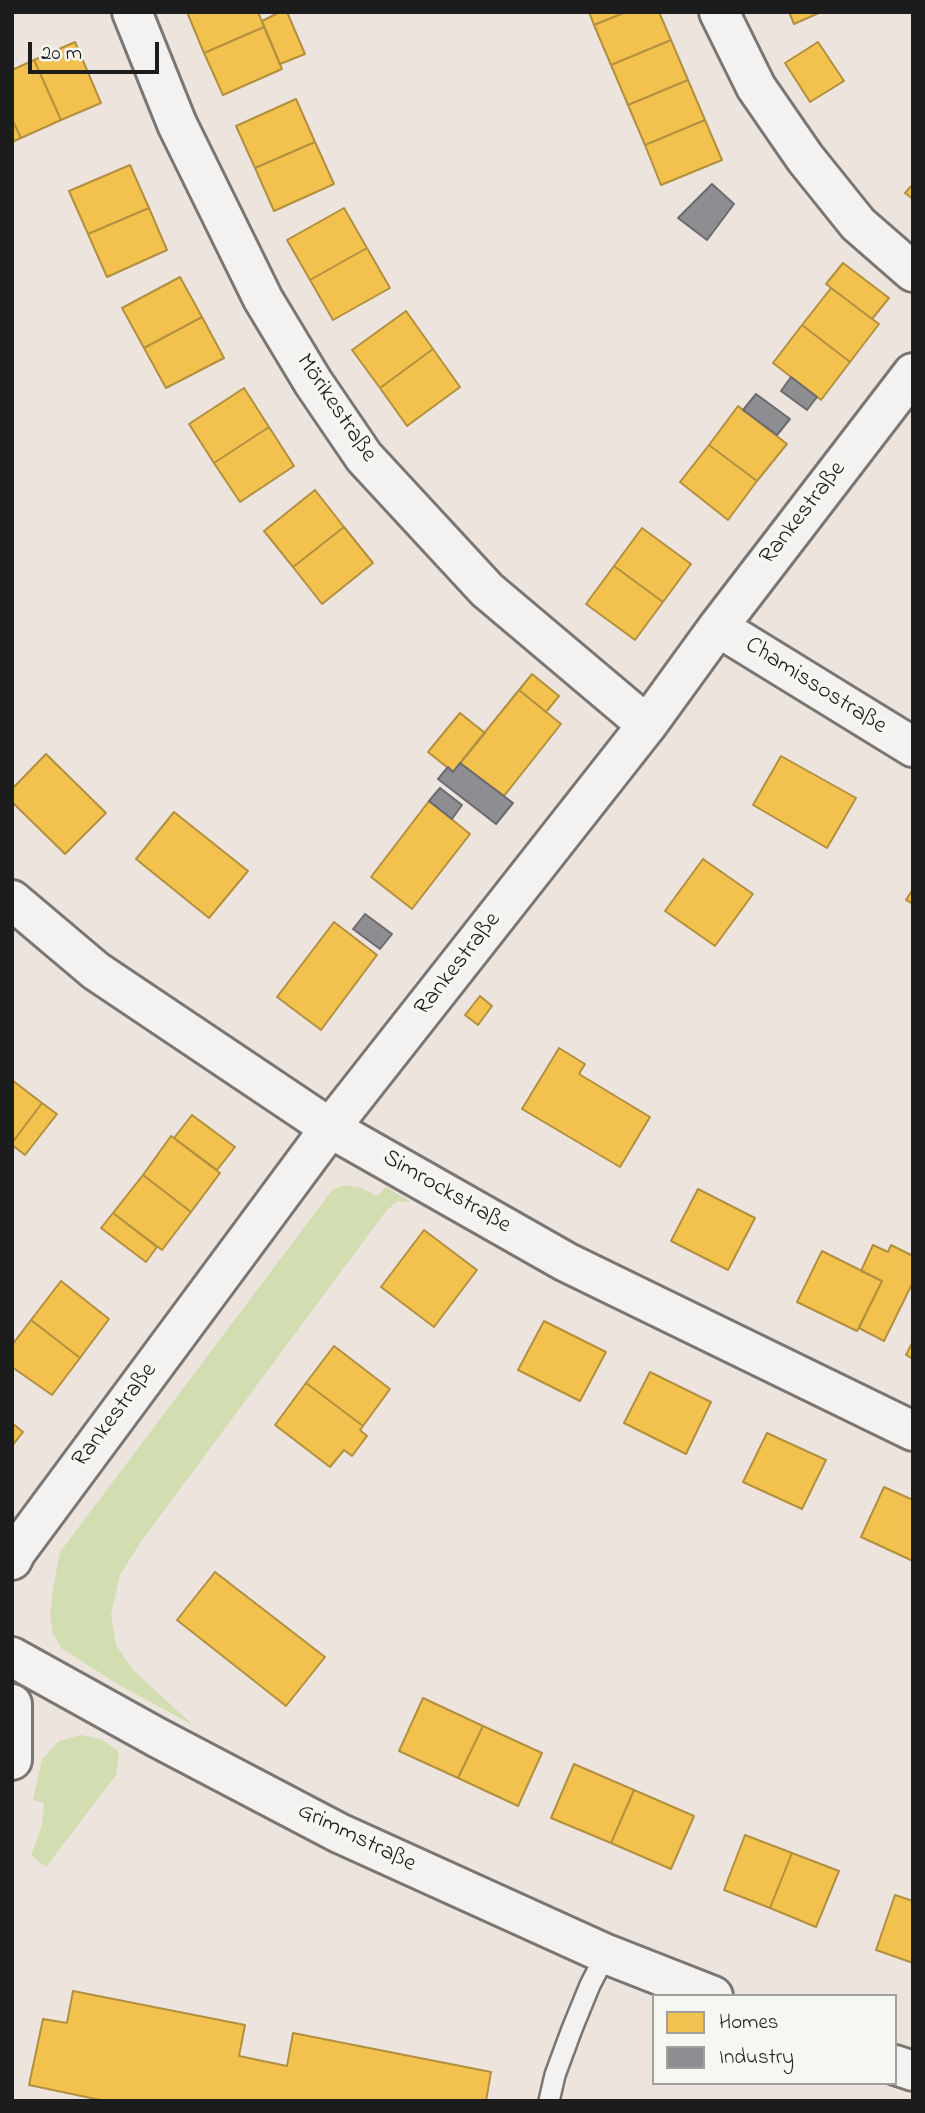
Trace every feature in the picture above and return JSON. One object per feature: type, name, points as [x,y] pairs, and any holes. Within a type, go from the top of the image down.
[{"type":"street","name":"Mörikestraße","points":[[132,12],[177,124],[263,299],[313,382],[364,457],[487,590],[648,725]]},
{"type":"street","points":[[719,12],[756,87],[804,158],[858,224],[913,272]]},
{"type":"street","name":"Rankestraße","points":[[12,1560],[330,1128],[648,725],[718,626],[913,373]]},
{"type":"street","name":"Chamissostraße","points":[[718,626],[913,747]]},
{"type":"street","name":"Simrockstraße","points":[[12,900],[96,971],[330,1128],[566,1262],[913,1431]]},
{"type":"street","name":"Grimmstraße","points":[[12,1657],[158,1738],[339,1833],[606,1954],[708,1994]]},
{"type":"street","points":[[12,1704],[12,1760]]},
{"type":"lane","points":[[549,2101],[555,2075],[572,2029],[606,1954]]},
{"type":"green space","points":[[345,1185],[361,1188],[377,1196],[386,1187],[411,1202],[398,1201],[386,1211],[140,1543],[120,1575],[111,1614],[116,1645],[132,1669],[193,1725],[119,1685],[61,1648],[53,1633],[50,1615],[60,1552],[333,1189]]},
{"type":"green space","points":[[81,1735],[101,1739],[117,1750],[119,1755],[116,1775],[46,1867],[31,1855],[42,1825],[44,1803],[33,1800],[42,1759],[59,1741]]},
{"type":"building: Homes","points":[[187,12],[258,12],[264,27],[204,53]]},
{"type":"building: Homes","points":[[280,12],[287,12],[305,54],[280,64],[262,21]]},
{"type":"building: Homes","points":[[589,12],[626,12],[594,25]]},
{"type":"building: Homes","points":[[626,12],[659,12],[671,40],[611,65],[594,25]]},
{"type":"building: Homes","points":[[789,12],[821,12],[794,24]]},
{"type":"building: Homes","points":[[264,27],[282,69],[223,95],[204,53]]},
{"type":"building: Homes","points":[[671,40],[688,80],[628,105],[611,65]]},
{"type":"building: Homes","points":[[75,42],[101,103],[61,120],[34,60]]},
{"type":"building: Homes","points":[[818,42],[844,81],[810,102],[785,63]]},
{"type":"building: Homes","points":[[34,60],[61,120],[21,138],[12,119],[12,70]]},
{"type":"building: Homes","points":[[688,80],[705,120],[645,145],[628,105]]},
{"type":"building: Homes","points":[[296,99],[315,142],[255,168],[236,126]]},
{"type":"building: Homes","points":[[12,119],[21,138],[12,142]]},
{"type":"building: Homes","points":[[705,120],[722,160],[661,185],[645,145]]},
{"type":"building: Homes","points":[[315,142],[334,184],[274,211],[255,168]]},
{"type":"building: Homes","points":[[130,165],[149,208],[88,234],[69,191]]},
{"type":"building: Homes","points":[[913,184],[913,199],[905,193]]},
{"type":"building: Homes","points":[[149,208],[167,250],[107,277],[88,234]]},
{"type":"building: Homes","points":[[344,208],[367,248],[310,280],[287,240]]},
{"type":"building: Homes","points":[[367,248],[390,288],[333,320],[310,280]]},
{"type":"building: Homes","points":[[843,263],[889,298],[872,319],[826,284]]},
{"type":"building: Homes","points":[[180,277],[202,317],[144,348],[122,308]]},
{"type":"building: Homes","points":[[831,288],[879,324],[850,362],[802,325]]},
{"type":"building: Homes","points":[[406,311],[433,349],[380,388],[352,350]]},
{"type":"building: Homes","points":[[202,317],[224,358],[166,388],[144,348]]},
{"type":"building: Homes","points":[[802,325],[850,362],[821,400],[773,363]]},
{"type":"building: Homes","points":[[433,349],[460,387],[407,426],[380,388]]},
{"type":"building: Homes","points":[[244,388],[269,427],[214,463],[189,424]]},
{"type":"building: Homes","points":[[738,406],[787,444],[757,481],[709,445]]},
{"type":"building: Homes","points":[[269,427],[294,466],[240,502],[214,463]]},
{"type":"building: Homes","points":[[709,445],[757,481],[728,520],[680,482]]},
{"type":"building: Homes","points":[[315,490],[344,527],[293,567],[264,531]]},
{"type":"building: Homes","points":[[344,527],[373,563],[322,604],[293,567]]},
{"type":"building: Homes","points":[[642,528],[691,564],[663,602],[614,566]]},
{"type":"building: Homes","points":[[614,566],[663,602],[635,640],[586,604]]},
{"type":"building: Homes","points":[[532,674],[559,696],[546,712],[519,690]]},
{"type":"building: Homes","points":[[519,690],[561,724],[504,796],[460,763]]},
{"type":"building: Homes","points":[[460,713],[485,733],[453,772],[428,752]]},
{"type":"building: Homes","points":[[46,754],[106,813],[65,854],[12,802],[12,789]]},
{"type":"building: Homes","points":[[781,756],[856,798],[827,848],[753,805]]},
{"type":"building: Homes","points":[[429,801],[470,834],[412,909],[371,877]]},
{"type":"building: Homes","points":[[174,812],[248,871],[209,918],[136,859]]},
{"type":"building: Homes","points":[[703,859],[753,894],[715,946],[665,911]]},
{"type":"building: Homes","points":[[913,889],[913,904],[906,900]]},
{"type":"building: Homes","points":[[334,922],[377,955],[321,1030],[277,997]]},
{"type":"building: Homes","points":[[480,996],[492,1006],[478,1025],[465,1015]]},
{"type":"building: Homes","points":[[559,1048],[585,1064],[579,1074],[650,1117],[620,1167],[522,1109]]},
{"type":"building: Homes","points":[[12,1080],[42,1103],[12,1143]]},
{"type":"building: Homes","points":[[42,1103],[57,1114],[25,1155],[12,1143]]},
{"type":"building: Homes","points":[[192,1115],[235,1147],[217,1170],[174,1138]]},
{"type":"building: Homes","points":[[171,1136],[220,1173],[191,1212],[143,1175]]},
{"type":"building: Homes","points":[[143,1175],[191,1212],[162,1250],[113,1213]]},
{"type":"building: Homes","points":[[698,1189],[755,1218],[728,1270],[671,1241]]},
{"type":"building: Homes","points":[[113,1213],[157,1247],[146,1262],[101,1228]]},
{"type":"building: Homes","points":[[424,1230],[477,1270],[434,1327],[381,1287]]},
{"type":"building: Homes","points":[[873,1245],[888,1252],[891,1245],[913,1256],[913,1282],[884,1341],[859,1328],[882,1281],[861,1271]]},
{"type":"building: Homes","points":[[822,1251],[882,1281],[857,1331],[797,1302]]},
{"type":"building: Homes","points":[[61,1281],[109,1319],[80,1358],[31,1320]]},
{"type":"building: Homes","points":[[31,1320],[80,1358],[52,1395],[12,1367],[12,1345]]},
{"type":"building: Homes","points":[[544,1321],[606,1352],[580,1401],[518,1370]]},
{"type":"building: Homes","points":[[913,1341],[913,1359],[906,1355]]},
{"type":"building: Homes","points":[[334,1346],[390,1389],[363,1426],[306,1383]]},
{"type":"building: Homes","points":[[650,1372],[711,1402],[686,1454],[624,1423]]},
{"type":"building: Homes","points":[[306,1383],[363,1426],[360,1430],[367,1436],[352,1456],[344,1450],[330,1467],[275,1425]]},
{"type":"building: Homes","points":[[12,1423],[23,1432],[12,1446]]},
{"type":"building: Homes","points":[[767,1433],[826,1460],[802,1509],[743,1482]]},
{"type":"building: Homes","points":[[884,1487],[913,1500],[913,1561],[861,1537]]},
{"type":"building: Homes","points":[[215,1572],[325,1657],[286,1706],[177,1620]]},
{"type":"building: Homes","points":[[423,1698],[483,1726],[458,1778],[399,1751]]},
{"type":"building: Homes","points":[[483,1726],[542,1753],[518,1806],[458,1778]]},
{"type":"building: Homes","points":[[574,1764],[634,1790],[611,1843],[551,1818]]},
{"type":"building: Homes","points":[[634,1790],[694,1816],[671,1869],[611,1843]]},
{"type":"building: Homes","points":[[745,1835],[792,1853],[770,1908],[724,1890]]},
{"type":"building: Homes","points":[[792,1853],[839,1871],[816,1927],[770,1908]]},
{"type":"building: Homes","points":[[895,1895],[913,1901],[913,1963],[876,1950]]},
{"type":"building: Homes","points":[[73,1991],[245,2025],[239,2056],[287,2066],[293,2033],[491,2072],[486,2101],[105,2101],[29,2085],[43,2019],[67,2023]]},
{"type":"building: Industry","points":[[712,184],[734,204],[707,240],[678,218]]},
{"type":"building: Industry","points":[[791,377],[817,397],[807,410],[781,391]]},
{"type":"building: Industry","points":[[756,394],[790,419],[777,435],[743,410]]},
{"type":"building: Industry","points":[[460,763],[513,803],[496,824],[438,779],[448,767],[453,772]]},
{"type":"building: Industry","points":[[440,788],[462,805],[452,819],[429,801]]},
{"type":"building: Industry","points":[[365,914],[392,934],[380,949],[353,929]]}]
